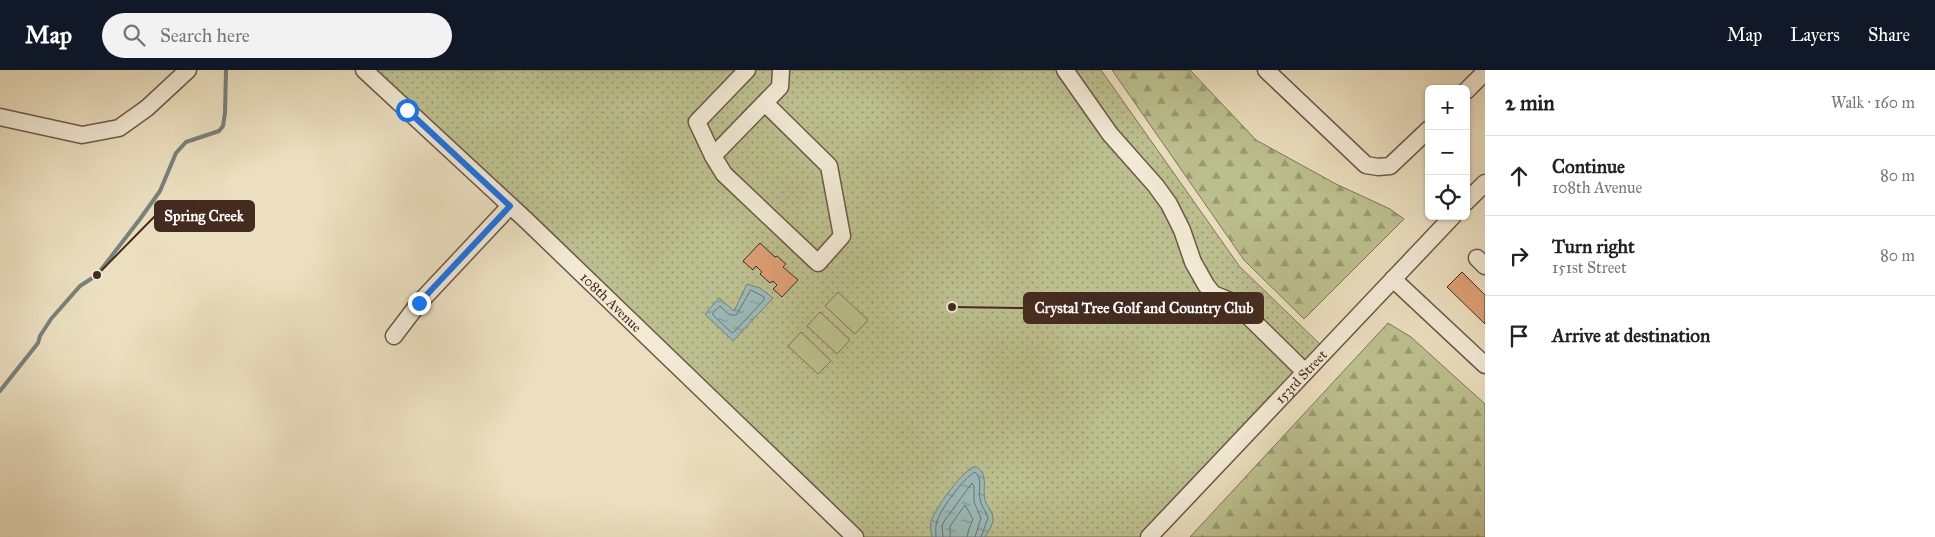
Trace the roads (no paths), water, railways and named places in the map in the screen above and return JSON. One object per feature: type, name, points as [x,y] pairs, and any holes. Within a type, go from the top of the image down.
[{"type":"street","points":[[0,117],[82,135],[119,128],[147,108],[188,70]]},
{"type":"street","name":"108th Avenue","points":[[364,70],[510,206],[855,537]]},
{"type":"street","points":[[747,70],[697,122],[712,156],[724,174],[818,263],[842,236],[830,166],[764,103]]},
{"type":"street","points":[[712,156],[780,87],[781,70]]},
{"type":"street","points":[[1065,70],[1110,134],[1156,186],[1169,204],[1182,230],[1192,262],[1213,294],[1235,303],[1306,372]]},
{"type":"street","points":[[1266,70],[1366,165],[1390,166],[1428,130]]},
{"type":"street","points":[[1470,87],[1485,72]]},
{"type":"street","points":[[1470,198],[1485,183]]},
{"type":"street","points":[[394,336],[419,303],[510,206]]},
{"type":"street","name":"153rd Street","points":[[1149,537],[1449,220]]},
{"type":"street","points":[[1393,279],[1485,365]]},
{"type":"water","points":[[747,284],[760,288],[773,298],[733,341],[705,314],[719,298],[734,311]]},
{"type":"water","points":[[973,467],[977,467],[981,471],[984,478],[984,496],[993,516],[989,531],[985,537],[932,537],[931,521],[938,508],[955,483]]},
{"type":"waterway","points":[[0,391],[38,343],[40,336],[51,319],[80,286],[97,275],[140,219],[160,191],[176,153],[186,142],[219,131],[223,126],[226,70]]},
{"type":"place","name":"Spring Creek","points":[[97,275]]},
{"type":"place","name":"Crystal Tree Golf and Country Club","points":[[952,307]]}]
